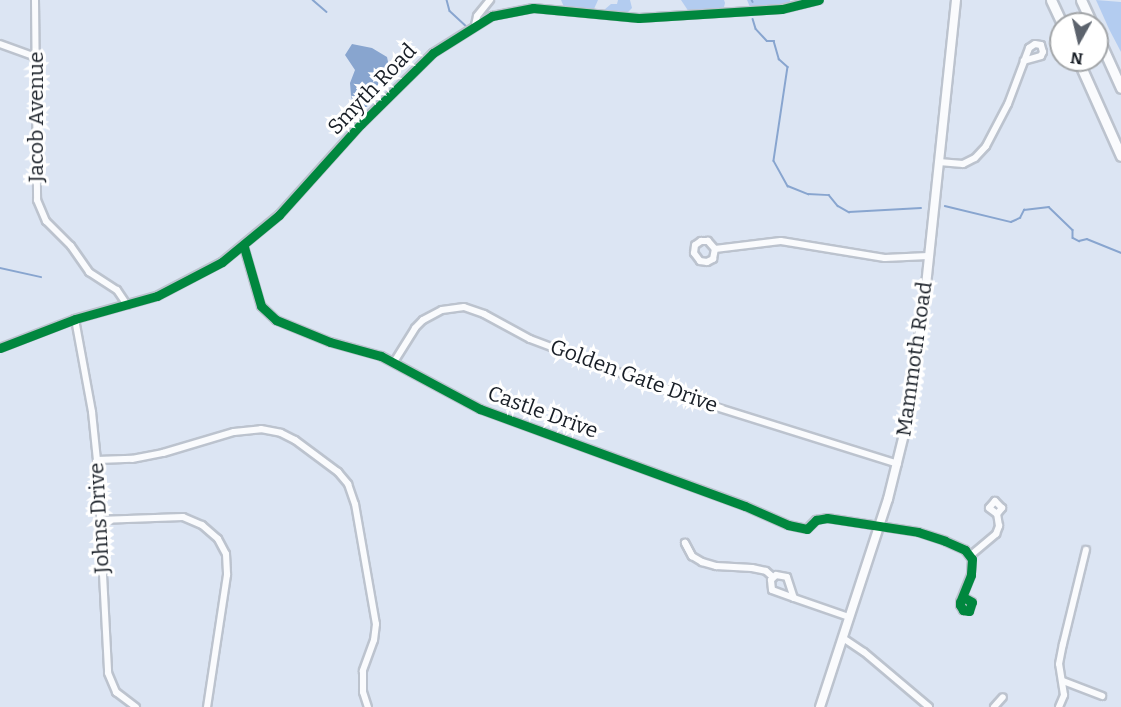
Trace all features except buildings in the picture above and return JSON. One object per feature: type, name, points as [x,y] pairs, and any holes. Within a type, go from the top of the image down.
[{"type":"highway","points":[[1109,62],[1121,88]]},
{"type":"highway","points":[[1083,72],[1121,156]]},
{"type":"main road","name":"Mammoth Road","points":[[820,707],[898,464],[915,373],[956,0]]},
{"type":"street","name":"Jacob Avenue","points":[[35,0],[37,200],[53,230],[71,246],[97,279],[124,296],[127,305]]},
{"type":"street","points":[[475,25],[477,16],[490,0]]},
{"type":"street","name":"Smyth Road","points":[[0,348],[75,319],[127,305],[176,288],[244,247],[279,215],[361,124],[425,60],[445,43],[475,25],[502,13],[523,8],[549,8],[633,18],[782,9],[819,0]]},
{"type":"street","points":[[0,44],[36,57]]},
{"type":"street","points":[[939,162],[963,164],[975,158],[986,146],[1008,104],[1024,61]]},
{"type":"street","points":[[715,249],[781,241],[885,258],[928,256]]},
{"type":"street","name":"Castle Drive","points":[[244,247],[257,296],[267,314],[300,331],[394,362],[480,409],[734,502],[788,525],[807,529],[816,520],[827,518],[879,526],[932,536],[971,555]]},
{"type":"street","name":"Golden Gate Drive","points":[[394,362],[415,328],[423,320],[442,310],[464,307],[484,314],[530,339],[684,397],[898,464]]},
{"type":"street","name":"Johns Drive","points":[[75,319],[92,410],[97,460],[108,673],[116,692],[136,707]]},
{"type":"street","points":[[97,460],[132,459],[163,453],[234,432],[261,429],[288,436],[338,472],[348,484],[356,504],[376,624],[374,640],[363,671],[363,692],[368,707]]},
{"type":"street","points":[[963,597],[973,568],[971,555],[996,534],[999,526],[997,514]]},
{"type":"street","points":[[99,520],[183,517],[202,525],[218,539],[225,554],[227,575],[207,707]]},
{"type":"street","points":[[1059,707],[1064,695],[1059,663],[1086,550]]},
{"type":"street","points":[[692,556],[716,566],[766,571],[773,578],[772,590],[849,617]]},
{"type":"street","points":[[773,578],[779,574],[787,577],[794,598]]},
{"type":"street","points":[[843,638],[864,652],[929,707]]},
{"type":"street","points":[[1063,681],[1102,696]]},
{"type":"street","points":[[994,707],[1003,697]]},
{"type":"shaded area","points":[[561,0],[598,0],[594,9],[564,7]]},
{"type":"shaded area","points":[[618,0],[630,0],[632,8],[627,13],[604,10],[611,4],[617,4]]},
{"type":"shaded area","points":[[681,0],[724,0],[725,3],[724,7],[689,12]]},
{"type":"shaded area","points":[[747,0],[790,0],[790,4],[750,7]]},
{"type":"shaded area","points":[[1096,0],[1121,2],[1121,52],[1109,29],[1109,12],[1101,12]]},
{"type":"shaded area","points":[[352,44],[372,48],[387,57],[392,80],[360,114],[355,111],[351,96],[350,83],[355,70],[345,55]]},
{"type":"waterway","points":[[313,0],[327,12]]},
{"type":"waterway","points":[[447,0],[450,11],[466,26]]},
{"type":"waterway","points":[[753,19],[756,29],[767,41],[774,41],[779,59],[788,67],[774,161],[788,186],[808,194],[829,195],[838,206],[849,212],[921,208]]},
{"type":"waterway","points":[[945,206],[1011,222],[1020,218],[1024,210],[1049,207],[1073,230],[1073,238],[1079,241],[1087,239],[1121,253]]},
{"type":"waterway","points":[[0,268],[41,277]]},
{"type":"cycle path","points":[[0,348],[75,319],[157,296],[222,262],[279,215],[361,124],[433,53],[492,16],[533,8],[639,18],[782,9],[819,0]]},
{"type":"cycle path","points":[[244,247],[261,306],[276,320],[330,342],[381,356],[480,409],[745,506],[788,525],[807,529],[816,520],[827,518],[918,532],[945,541],[965,550],[972,559],[971,575],[960,602],[963,610],[969,611],[972,602],[963,597]]}]
